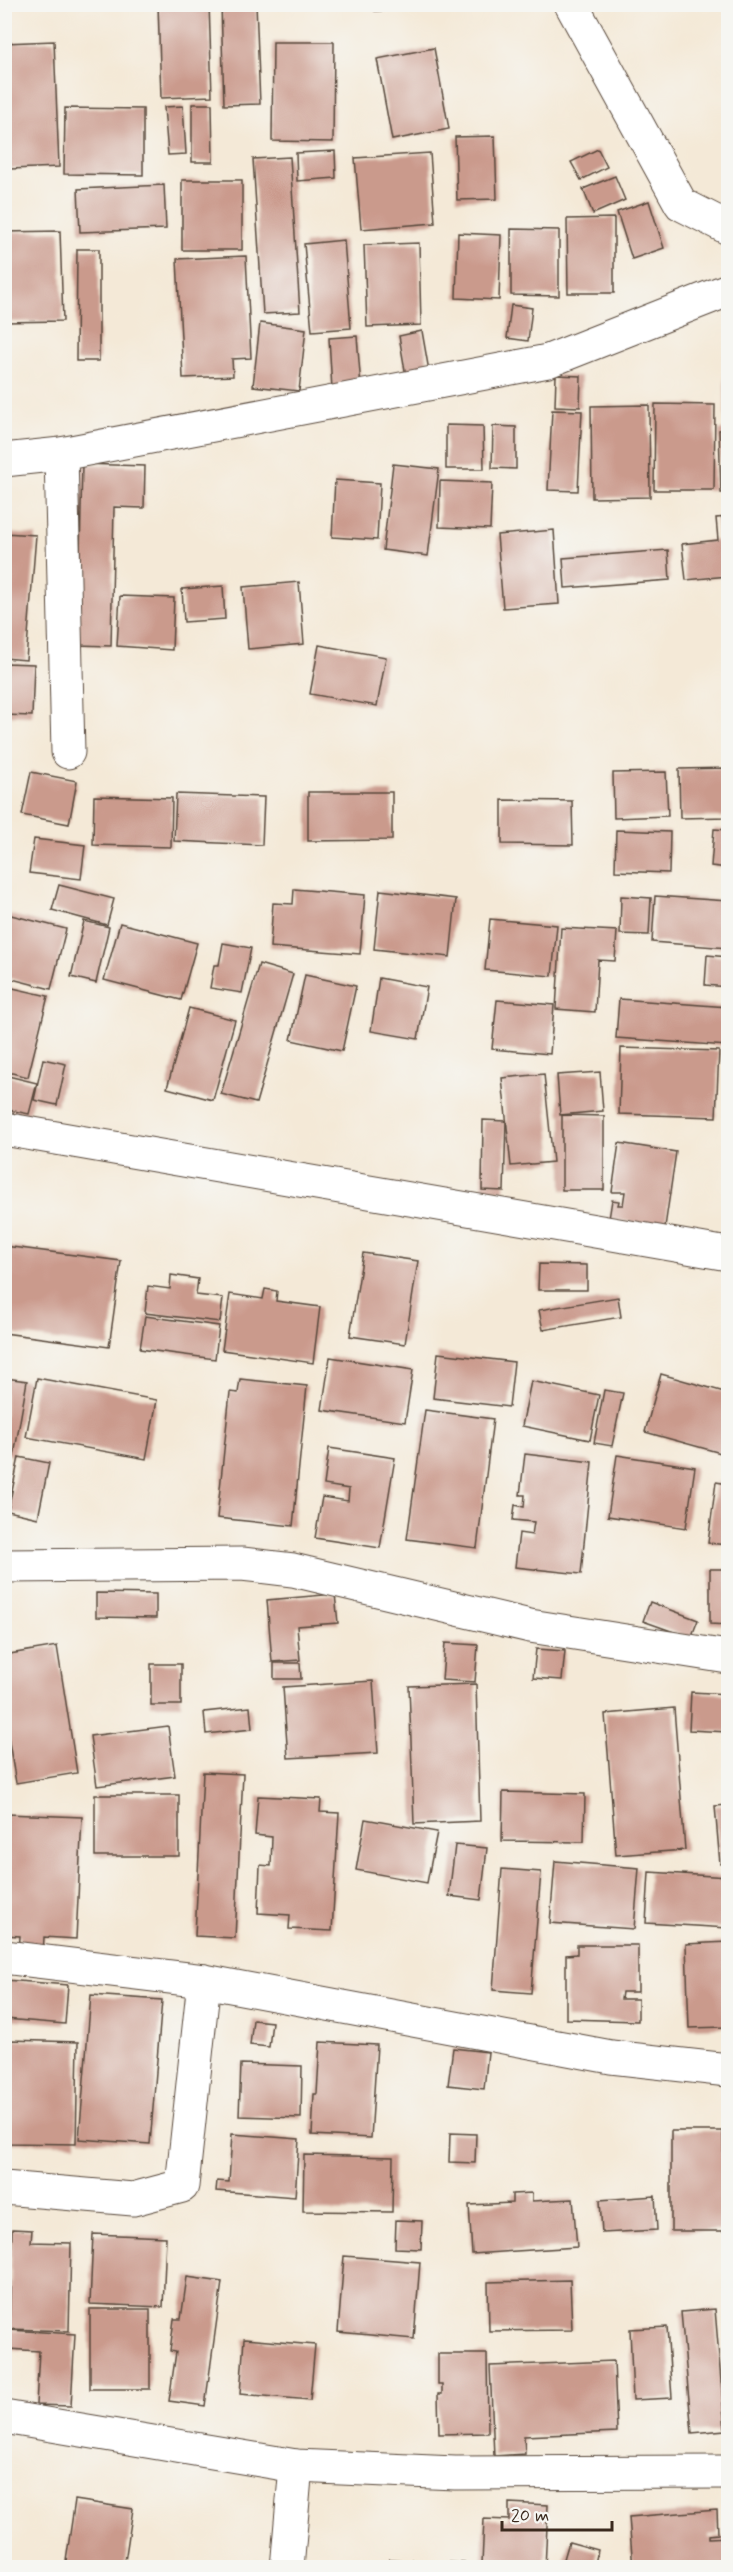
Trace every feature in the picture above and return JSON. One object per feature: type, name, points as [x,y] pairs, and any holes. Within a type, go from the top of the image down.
[{"type":"street","points":[[571,4],[681,204],[729,228]]},
{"type":"street","points":[[4,460],[61,454],[548,361],[729,291]]},
{"type":"street","points":[[61,454],[68,752]]},
{"type":"street","points":[[4,1129],[729,1254]]},
{"type":"street","points":[[4,1566],[252,1565],[293,1570],[530,1626],[729,1657]]},
{"type":"street","points":[[4,1957],[204,1981],[612,2057],[729,2070]]},
{"type":"street","points":[[4,2188],[133,2199],[182,2186],[204,1981]]},
{"type":"street","points":[[4,2417],[296,2466],[455,2473],[729,2472]]},
{"type":"street","points":[[287,2568],[296,2466]]},
{"type":"building","points":[[158,4],[209,4],[212,96],[161,98]]},
{"type":"building","points":[[221,4],[256,4],[260,104],[224,105]]},
{"type":"building","points":[[375,4],[418,4],[418,9],[375,11]]},
{"type":"building","points":[[54,41],[59,167],[10,169],[5,43]]},
{"type":"building","points":[[273,42],[334,42],[333,142],[272,141]]},
{"type":"building","points":[[434,48],[449,129],[392,140],[377,59]]},
{"type":"building","points":[[192,104],[212,104],[213,162],[192,162]]},
{"type":"building","points":[[183,106],[186,154],[168,155],[164,107]]},
{"type":"building","points":[[65,108],[143,109],[143,175],[64,174]]},
{"type":"building","points":[[495,136],[497,199],[457,200],[455,137]]},
{"type":"building","points":[[598,149],[607,167],[581,180],[571,162]]},
{"type":"building","points":[[335,151],[336,178],[297,181],[296,153]]},
{"type":"building","points":[[430,153],[435,223],[361,229],[355,158]]},
{"type":"building","points":[[290,157],[300,312],[263,314],[253,159]]},
{"type":"building","points":[[615,176],[625,200],[593,214],[583,189]]},
{"type":"building","points":[[182,180],[242,180],[242,250],[182,250]]},
{"type":"building","points":[[164,185],[166,229],[80,232],[78,189]]},
{"type":"building","points":[[649,201],[664,248],[632,259],[617,212]]},
{"type":"building","points":[[614,218],[614,293],[568,293],[567,219]]},
{"type":"building","points":[[511,229],[559,230],[559,296],[511,295]]},
{"type":"building","points":[[60,231],[63,321],[4,322],[4,232]]},
{"type":"building","points":[[458,233],[501,235],[499,300],[456,298]]},
{"type":"building","points":[[344,240],[351,328],[312,331],[304,244]]},
{"type":"building","points":[[419,243],[421,325],[367,327],[364,245]]},
{"type":"building","points":[[77,249],[99,249],[99,361],[76,361]]},
{"type":"building","points":[[246,256],[251,358],[232,359],[233,376],[183,378],[177,259]]},
{"type":"building","points":[[511,305],[532,308],[528,341],[507,338]]},
{"type":"building","points":[[260,323],[306,329],[299,391],[253,386]]},
{"type":"building","points":[[422,331],[429,371],[406,376],[399,336]]},
{"type":"building","points":[[357,336],[361,387],[332,389],[329,338]]},
{"type":"building","points":[[724,355],[728,355],[728,423],[725,423]]},
{"type":"building","points":[[556,375],[581,376],[580,407],[555,406]]},
{"type":"building","points":[[655,404],[715,405],[714,490],[654,490]]},
{"type":"building","points":[[649,405],[650,497],[592,498],[591,406]]},
{"type":"building","points":[[552,410],[582,411],[578,491],[548,490]]},
{"type":"building","points":[[446,425],[483,426],[484,469],[446,469]]},
{"type":"building","points":[[493,426],[516,427],[516,469],[492,468]]},
{"type":"building","points":[[728,429],[728,493],[721,493],[719,430]]},
{"type":"building","points":[[82,464],[145,466],[144,508],[114,507],[111,646],[78,645]]},
{"type":"building","points":[[393,464],[439,469],[428,556],[383,550]]},
{"type":"building","points":[[335,480],[380,483],[377,540],[332,537]]},
{"type":"building","points":[[440,481],[492,483],[490,529],[439,527]]},
{"type":"building","points":[[728,517],[728,576],[686,580],[682,544],[718,540],[716,518]]},
{"type":"building","points":[[554,530],[559,604],[503,608],[497,535]]},
{"type":"building","points":[[4,533],[36,535],[26,660],[4,658]]},
{"type":"building","points":[[668,550],[670,580],[565,588],[563,558]]},
{"type":"building","points":[[299,582],[304,644],[248,649],[243,587]]},
{"type":"building","points":[[223,586],[225,619],[184,622],[182,589]]},
{"type":"building","points":[[120,596],[174,598],[172,650],[117,646]]},
{"type":"building","points":[[319,645],[386,657],[377,706],[310,694]]},
{"type":"building","points":[[4,663],[34,664],[32,716],[4,715]]},
{"type":"building","points":[[728,768],[728,817],[680,818],[679,769]]},
{"type":"building","points":[[31,772],[77,781],[69,824],[22,815]]},
{"type":"building","points":[[666,772],[668,816],[614,818],[613,773]]},
{"type":"building","points":[[308,792],[392,792],[392,840],[308,841]]},
{"type":"building","points":[[176,794],[264,797],[262,845],[174,841]]},
{"type":"building","points":[[94,796],[172,798],[171,847],[93,845]]},
{"type":"building","points":[[502,800],[572,801],[573,845],[502,844]]},
{"type":"building","points":[[714,829],[728,830],[728,868],[711,866]]},
{"type":"building","points":[[616,830],[670,832],[669,873],[615,871]]},
{"type":"building","points":[[34,839],[85,845],[81,879],[29,873]]},
{"type":"building","points":[[59,885],[114,899],[107,925],[52,910]]},
{"type":"building","points":[[294,889],[365,895],[360,954],[270,947],[273,903],[293,904]]},
{"type":"building","points":[[380,890],[456,899],[450,957],[374,949]]},
{"type":"building","points":[[621,896],[651,898],[649,935],[620,934]]},
{"type":"building","points":[[655,896],[728,901],[728,948],[652,942]]},
{"type":"building","points":[[7,914],[66,929],[51,989],[4,977],[4,926]]},
{"type":"building","points":[[490,919],[557,925],[552,976],[485,970]]},
{"type":"building","points":[[84,921],[109,927],[96,983],[71,977]]},
{"type":"building","points":[[120,923],[197,943],[181,1000],[104,980]]},
{"type":"building","points":[[561,928],[617,931],[615,961],[598,960],[595,1012],[556,1009]]},
{"type":"building","points":[[223,943],[251,948],[242,993],[210,988],[214,965],[219,965]]},
{"type":"building","points":[[707,955],[728,957],[728,987],[705,985]]},
{"type":"building","points":[[259,964],[293,974],[256,1103],[221,1094]]},
{"type":"building","points":[[305,975],[356,986],[342,1051],[291,1040]]},
{"type":"building","points":[[379,978],[427,987],[418,1039],[371,1031]]},
{"type":"building","points":[[4,986],[48,996],[28,1077],[4,1071]]},
{"type":"building","points":[[619,999],[728,1007],[728,1046],[616,1038]]},
{"type":"building","points":[[497,1000],[554,1005],[550,1054],[492,1049]]},
{"type":"building","points":[[189,1008],[235,1020],[213,1100],[167,1088]]},
{"type":"building","points":[[621,1048],[719,1051],[716,1117],[619,1114]]},
{"type":"building","points":[[43,1059],[66,1064],[57,1105],[34,1100]]},
{"type":"building","points":[[600,1072],[603,1111],[560,1115],[557,1075]]},
{"type":"building","points":[[544,1074],[553,1162],[511,1166],[502,1078]]},
{"type":"building","points":[[4,1075],[37,1083],[29,1114],[4,1109]]},
{"type":"building","points":[[562,1115],[604,1116],[604,1190],[562,1190]]},
{"type":"building","points":[[483,1120],[506,1121],[504,1191],[482,1190]]},
{"type":"building","points":[[619,1143],[676,1152],[665,1227],[609,1219],[612,1200],[619,1201],[618,1205],[623,1205],[625,1192],[612,1192]]},
{"type":"building","points":[[4,1246],[121,1261],[109,1347],[4,1333]]},
{"type":"building","points":[[363,1253],[418,1261],[405,1344],[350,1336]]},
{"type":"building","points":[[539,1264],[587,1265],[587,1290],[538,1290]]},
{"type":"building","points":[[171,1275],[198,1279],[196,1295],[223,1298],[220,1322],[145,1313],[148,1286],[170,1289]]},
{"type":"building","points":[[265,1289],[277,1291],[276,1301],[320,1307],[313,1363],[222,1350],[230,1294],[263,1299]]},
{"type":"building","points":[[618,1297],[621,1317],[543,1330],[539,1310]]},
{"type":"building","points":[[145,1316],[219,1326],[215,1359],[140,1349]]},
{"type":"building","points":[[438,1353],[514,1362],[509,1407],[433,1398]]},
{"type":"building","points":[[330,1357],[413,1370],[405,1422],[322,1410]]},
{"type":"building","points":[[661,1374],[728,1393],[728,1455],[645,1432]]},
{"type":"building","points":[[5,1378],[27,1381],[14,1456],[5,1454]]},
{"type":"building","points":[[37,1378],[157,1400],[146,1459],[26,1437]]},
{"type":"building","points":[[240,1379],[307,1386],[293,1526],[217,1518],[230,1392],[238,1393]]},
{"type":"building","points":[[531,1381],[599,1395],[590,1440],[522,1426]]},
{"type":"building","points":[[604,1390],[623,1393],[612,1446],[594,1443]]},
{"type":"building","points":[[425,1410],[493,1419],[477,1548],[407,1539]]},
{"type":"building","points":[[329,1448],[395,1458],[380,1548],[315,1538],[322,1497],[348,1501],[349,1489],[324,1485]]},
{"type":"building","points":[[525,1454],[592,1462],[581,1574],[515,1567],[519,1533],[532,1535],[534,1522],[513,1520],[515,1505],[524,1507],[525,1495],[520,1495]]},
{"type":"building","points":[[617,1455],[695,1467],[686,1528],[608,1516]]},
{"type":"building","points":[[19,1457],[49,1463],[38,1518],[8,1511]]},
{"type":"building","points":[[716,1482],[728,1484],[728,1545],[708,1543]]},
{"type":"building","points":[[710,1569],[728,1569],[728,1625],[710,1624]]},
{"type":"building","points":[[96,1593],[156,1594],[156,1618],[96,1617]]},
{"type":"building","points":[[335,1594],[338,1623],[297,1626],[300,1660],[272,1662],[267,1600]]},
{"type":"building","points":[[650,1602],[698,1620],[691,1638],[643,1621]]},
{"type":"building","points":[[445,1643],[478,1645],[475,1682],[442,1680]]},
{"type":"building","points":[[57,1646],[77,1773],[16,1783],[4,1713],[4,1655]]},
{"type":"building","points":[[536,1649],[565,1651],[562,1680],[533,1678]]},
{"type":"building","points":[[274,1663],[300,1663],[301,1679],[274,1679]]},
{"type":"building","points":[[151,1664],[181,1664],[181,1705],[151,1705]]},
{"type":"building","points":[[373,1681],[378,1753],[288,1758],[283,1687]]},
{"type":"building","points":[[476,1684],[480,1821],[414,1824],[409,1686]]},
{"type":"building","points":[[691,1692],[728,1694],[728,1732],[689,1730]]},
{"type":"building","points":[[250,1707],[252,1729],[206,1734],[204,1712]]},
{"type":"building","points":[[674,1708],[685,1850],[616,1855],[605,1714]]},
{"type":"building","points":[[168,1726],[175,1776],[97,1786],[90,1736]]},
{"type":"building","points":[[203,1772],[243,1774],[235,1938],[195,1936]]},
{"type":"building","points":[[503,1792],[585,1794],[584,1842],[502,1841]]},
{"type":"building","points":[[95,1795],[179,1795],[179,1856],[95,1856]]},
{"type":"building","points":[[258,1796],[321,1799],[320,1812],[339,1813],[332,1931],[289,1929],[290,1915],[258,1913],[260,1865],[271,1866],[272,1837],[255,1835]]},
{"type":"building","points":[[728,1805],[728,1864],[720,1864],[715,1806]]},
{"type":"building","points":[[6,1814],[82,1817],[76,1939],[44,1937],[43,1955],[19,1954],[20,1936],[4,1935]]},
{"type":"building","points":[[365,1819],[437,1832],[427,1883],[356,1870]]},
{"type":"building","points":[[455,1845],[487,1848],[481,1900],[449,1896]]},
{"type":"building","points":[[555,1861],[639,1868],[634,1929],[550,1923]]},
{"type":"building","points":[[502,1869],[541,1872],[531,1993],[493,1990]]},
{"type":"building","points":[[649,1872],[728,1877],[728,1928],[646,1923]]},
{"type":"building","points":[[728,1942],[726,2027],[689,2028],[686,1944]]},
{"type":"building","points":[[577,1945],[638,1945],[638,1992],[622,1992],[621,1999],[638,1999],[638,2021],[566,2019],[566,1955],[577,1954]]},
{"type":"building","points":[[5,1980],[68,1985],[65,2024],[5,2019]]},
{"type":"building","points":[[91,1995],[162,2000],[150,2144],[79,2139]]},
{"type":"building","points":[[253,2020],[272,2022],[269,2047],[250,2045]]},
{"type":"building","points":[[9,2040],[78,2042],[76,2144],[7,2143]]},
{"type":"building","points":[[320,2042],[377,2045],[371,2138],[312,2135]]},
{"type":"building","points":[[453,2048],[488,2052],[484,2089],[448,2085]]},
{"type":"building","points":[[241,2064],[302,2066],[301,2118],[239,2116]]},
{"type":"building","points":[[671,2131],[723,2131],[725,2231],[671,2231]]},
{"type":"building","points":[[450,2133],[476,2134],[475,2163],[449,2162]]},
{"type":"building","points":[[232,2134],[299,2139],[295,2197],[216,2191],[217,2181],[229,2182]]},
{"type":"building","points":[[304,2155],[393,2157],[392,2212],[303,2211]]},
{"type":"building","points":[[532,2193],[532,2201],[573,2199],[577,2247],[472,2254],[469,2205],[512,2203],[512,2194]]},
{"type":"building","points":[[655,2196],[657,2230],[602,2233],[600,2200]]},
{"type":"building","points":[[396,2220],[422,2221],[421,2249],[395,2248]]},
{"type":"building","points":[[12,2229],[32,2230],[31,2242],[71,2243],[69,2331],[9,2329]]},
{"type":"building","points":[[93,2234],[166,2237],[163,2307],[90,2304]]},
{"type":"building","points":[[344,2256],[420,2262],[414,2339],[338,2332]]},
{"type":"building","points":[[187,2277],[222,2282],[205,2406],[169,2401],[176,2352],[170,2351],[174,2319],[181,2319]]},
{"type":"building","points":[[570,2280],[572,2330],[489,2331],[488,2282]]},
{"type":"building","points":[[90,2309],[150,2309],[150,2389],[90,2389]]},
{"type":"building","points":[[715,2309],[725,2430],[692,2433],[681,2312]]},
{"type":"building","points":[[667,2327],[672,2398],[633,2400],[630,2329]]},
{"type":"building","points":[[9,2330],[75,2334],[71,2406],[36,2405],[39,2351],[8,2349]]},
{"type":"building","points":[[244,2339],[315,2345],[310,2400],[240,2394]]},
{"type":"building","points":[[4,2354],[9,2354],[8,2378],[4,2378]]},
{"type":"building","points":[[438,2354],[487,2354],[488,2433],[439,2434],[438,2394],[442,2394],[442,2384],[438,2384]]},
{"type":"building","points":[[614,2361],[617,2432],[524,2436],[525,2454],[494,2456],[490,2366]]},
{"type":"building","points":[[75,2500],[133,2509],[124,2568],[65,2568]]},
{"type":"building","points":[[509,2503],[548,2505],[545,2568],[390,2568],[390,2559],[482,2564],[484,2519],[509,2520]]},
{"type":"building","points":[[717,2510],[718,2534],[709,2535],[709,2538],[728,2537],[728,2568],[633,2568],[629,2517]]},
{"type":"building","points":[[569,2542],[598,2550],[594,2568],[564,2559]]}]
